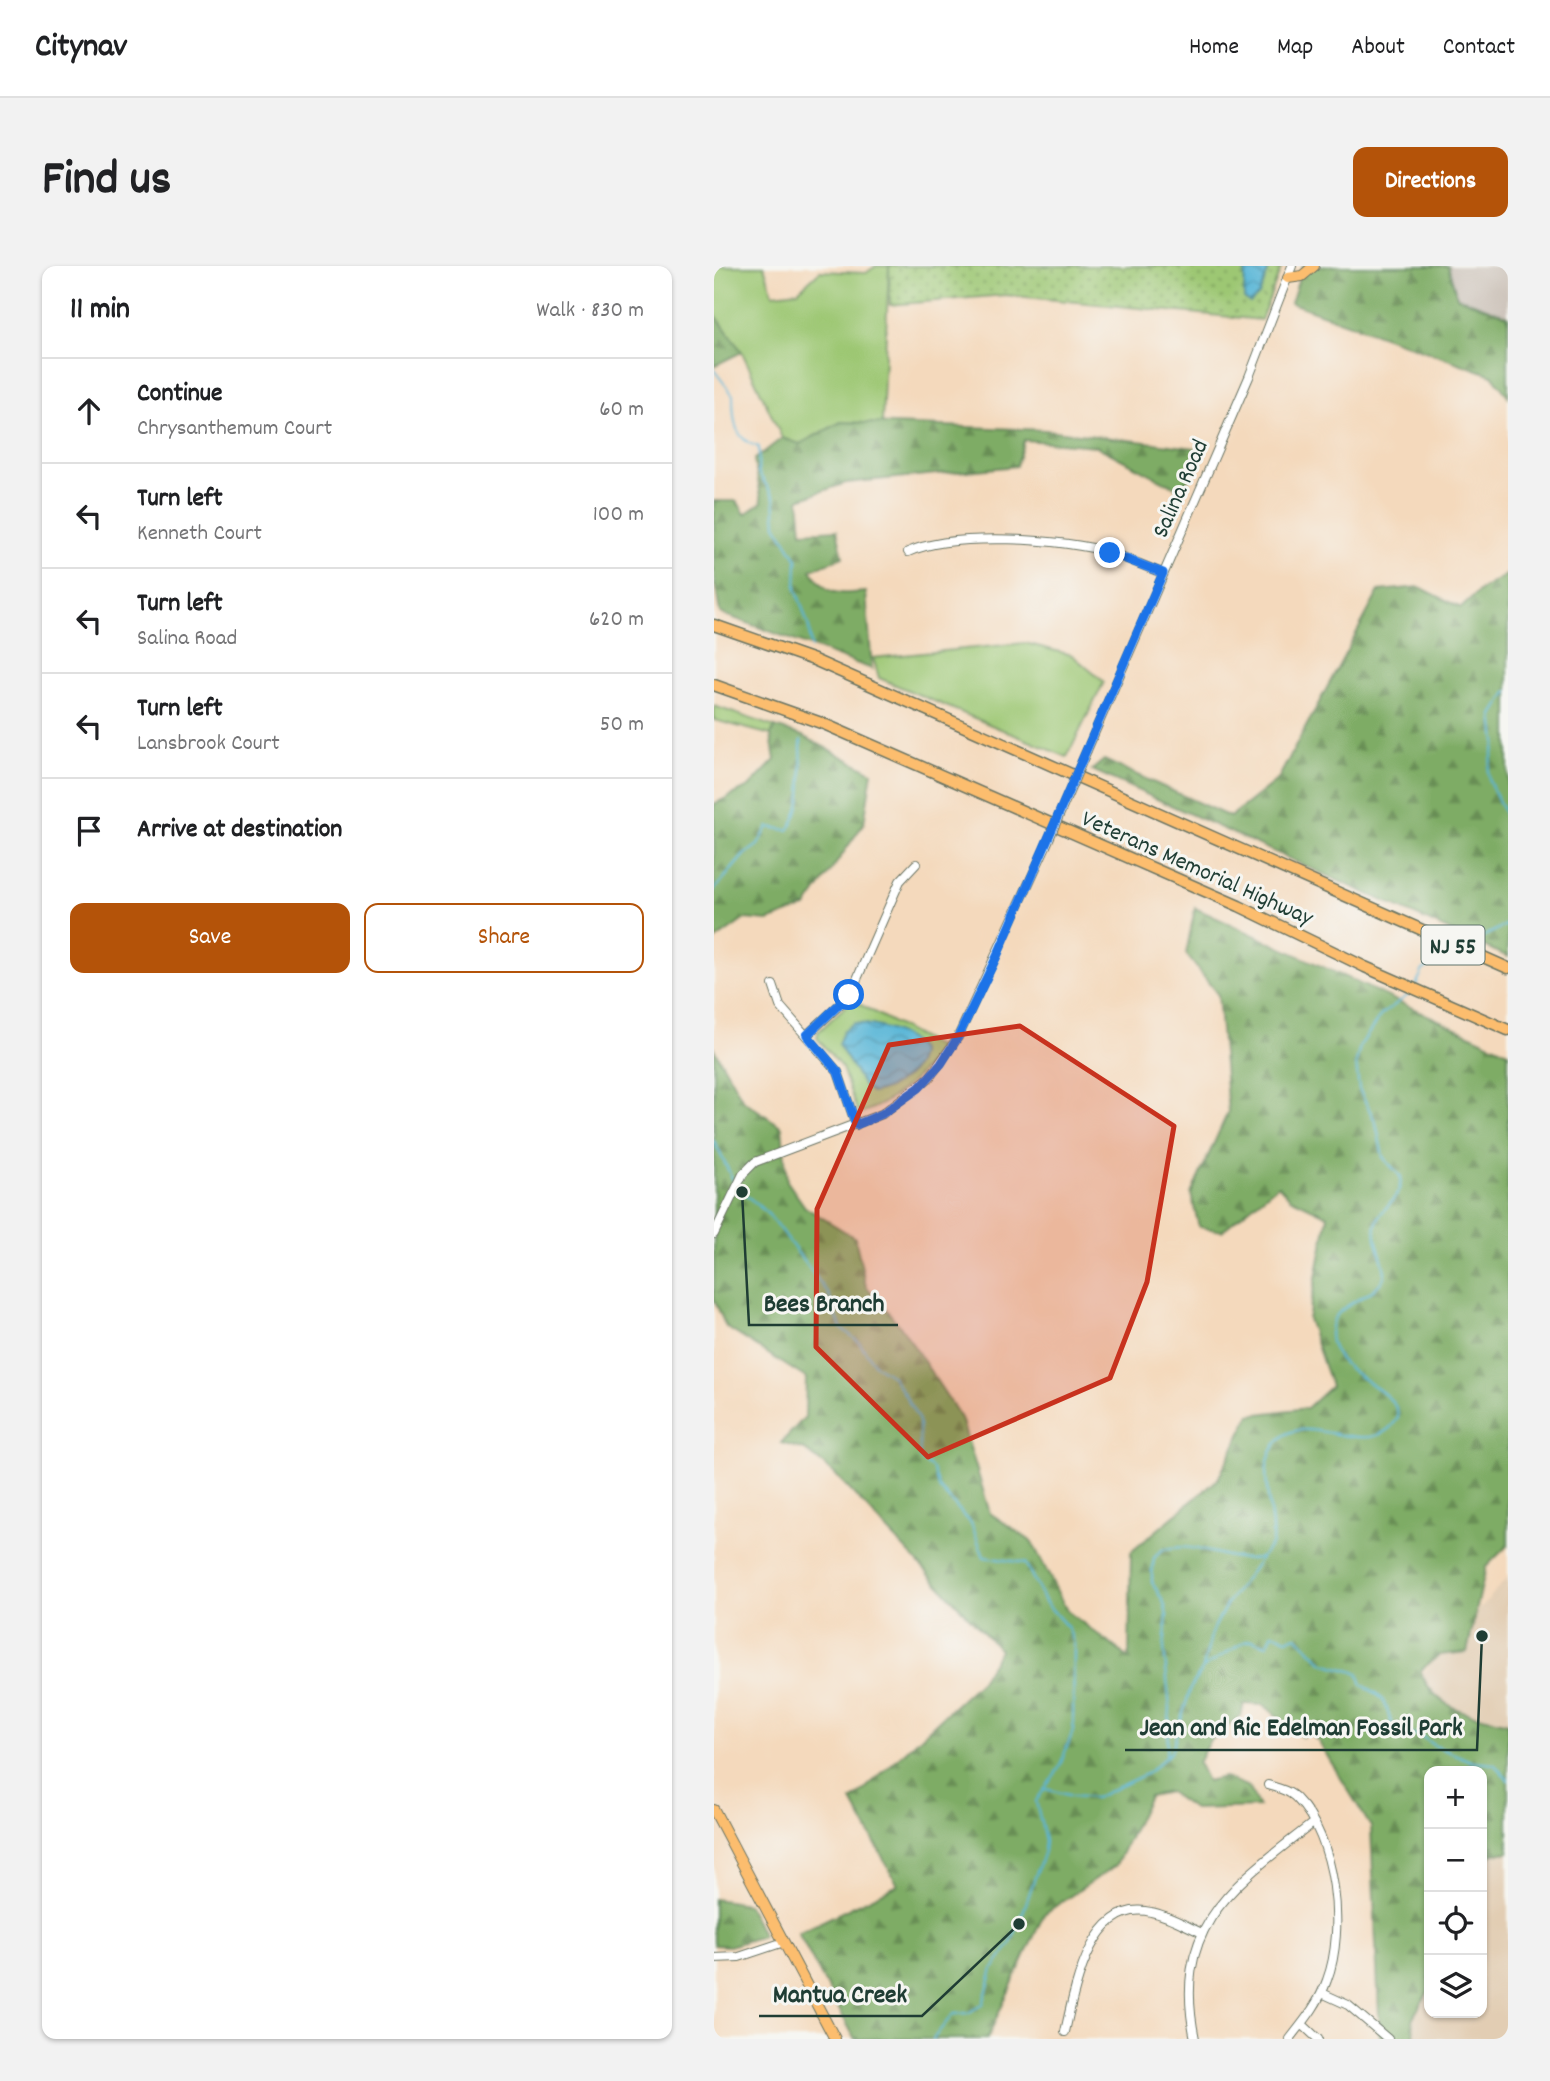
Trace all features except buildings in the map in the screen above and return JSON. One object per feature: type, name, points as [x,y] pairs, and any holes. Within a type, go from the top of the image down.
[{"type":"highway","name":"Veterans Memorial Highway","points":[[714,625],[814,660],[1506,967]]},
{"type":"highway","name":"Veterans Memorial Highway","points":[[714,685],[824,723],[1239,906],[1365,967],[1508,1030]]},
{"type":"main road","points":[[1288,278],[1302,276],[1314,266]]},
{"type":"main road","points":[[714,1811],[835,2039]]},
{"type":"street","name":"Salina Road","points":[[714,1234],[739,1182],[760,1158],[856,1125],[905,1099],[930,1077],[950,1053],[998,954],[1087,750],[1249,377],[1292,266]]},
{"type":"street","points":[[908,552],[924,545],[1006,539],[1103,551],[1163,573]]},
{"type":"street","points":[[807,1035],[849,995],[900,881],[916,864]]},
{"type":"street","points":[[773,985],[780,1006],[838,1072],[856,1125]]},
{"type":"street","points":[[1268,1785],[1298,1799],[1313,1823],[1326,1852],[1335,1902],[1332,1966],[1322,1993],[1290,2039]]},
{"type":"street","points":[[1195,2039],[1191,1988],[1202,1933],[1216,1908],[1233,1887],[1313,1823]]},
{"type":"street","points":[[1065,2032],[1081,1969],[1095,1941],[1109,1922],[1132,1911],[1151,1911],[1202,1933]]},
{"type":"street","points":[[714,1958],[739,1957],[784,1942]]},
{"type":"street","points":[[1322,1993],[1348,2005],[1388,2039]]},
{"type":"street","points":[[1302,2024],[1318,2039]]},
{"type":"highlighted area","points":[[1020,1026],[1174,1126],[1147,1282],[1110,1378],[928,1457],[816,1347],[817,1209],[889,1045]]},
{"type":"shaded area","points":[[1448,266],[1508,266],[1508,316],[1457,297]]},
{"type":"shaded area","points":[[1508,1577],[1508,1725],[1404,1695]]},
{"type":"shaded area","points":[[1508,1852],[1508,2039],[1415,2039],[1412,2019],[1424,1999],[1424,2018],[1487,2018],[1487,1859],[1493,1854]]},
{"type":"green space","points":[[714,266],[764,266],[773,294],[798,291],[820,271],[866,273],[876,266],[889,266],[882,424],[841,422],[800,444],[782,438],[742,352],[714,313]]},
{"type":"green space","points":[[889,266],[1282,266],[1261,320],[1005,295],[890,305]]},
{"type":"green space","points":[[1303,266],[1448,266],[1457,297],[1508,316],[1508,396],[1492,375],[1291,303]]},
{"type":"green space","points":[[714,313],[742,352],[714,366]]},
{"type":"green space","points":[[841,422],[1046,430],[1204,449],[1182,491],[1096,446],[1024,440],[1016,466],[846,483],[799,499],[802,532],[837,530],[843,557],[811,570],[817,579],[834,592],[866,592],[872,669],[720,613],[714,577],[714,501],[737,501],[745,514],[762,502],[754,460],[782,438],[800,444]]},
{"type":"green space","points":[[1508,574],[1508,957],[1092,770],[1104,760],[1230,817],[1278,779],[1379,591],[1420,587],[1461,608],[1482,589]]},
{"type":"green space","points":[[1025,643],[1072,655],[1104,682],[1067,757],[879,678],[873,658]]},
{"type":"green space","points":[[714,706],[775,727],[771,735],[714,720]]},
{"type":"green space","points":[[775,727],[803,736],[872,772],[864,823],[806,907],[768,921],[745,919],[714,941],[714,804],[749,787],[775,760],[771,735]]},
{"type":"green space","points":[[1195,908],[1508,1052],[1508,1545],[1486,1567],[1467,1652],[1439,1655],[1420,1671],[1427,1685],[1445,1703],[1468,1713],[1508,1723],[1508,1852],[1493,1854],[1487,1859],[1487,1766],[1424,1766],[1424,1999],[1412,2019],[1415,2039],[1380,2039],[1371,1827],[1318,1741],[1308,1733],[1302,1737],[1264,1705],[1244,1704],[1241,1715],[1209,1741],[1198,1763],[1207,1781],[1224,1777],[1249,1787],[1259,1807],[1193,1809],[1169,1792],[1149,1796],[1116,1865],[1044,1914],[987,2039],[855,2039],[798,1933],[898,1885],[852,1801],[981,1681],[1000,1650],[834,1473],[805,1450],[781,1443],[805,1417],[806,1378],[726,1327],[714,1299],[714,1049],[743,1100],[782,1127],[787,1181],[805,1207],[855,1238],[866,1286],[902,1328],[961,1418],[990,1513],[1032,1542],[1067,1611],[1129,1658],[1131,1552],[1218,1479],[1250,1415],[1307,1408],[1331,1386],[1308,1319],[1328,1216],[1290,1198],[1278,1185],[1222,1231],[1199,1227],[1191,1194],[1228,1112],[1218,995],[1186,954]]},
{"type":"green space","points":[[852,1000],[941,1049],[915,1078],[895,1095],[860,1113],[842,1068],[817,1038],[818,1032]]},
{"type":"green space","points":[[714,1899],[747,1904],[763,1936],[729,1946],[714,1945]]},
{"type":"water","points":[[1245,266],[1270,266],[1259,295],[1250,303],[1244,299]]},
{"type":"water","points":[[854,1023],[890,1030],[907,1038],[920,1050],[916,1066],[896,1084],[872,1093],[864,1086],[838,1044],[844,1030]]},
{"type":"waterway","points":[[714,370],[733,395],[734,420],[739,434],[750,444],[759,447],[758,472],[774,497],[776,525],[797,559],[796,589],[809,627],[811,648]]},
{"type":"waterway","points":[[1508,691],[1493,715],[1496,742],[1488,771],[1489,781],[1508,821]]},
{"type":"waterway","points":[[714,890],[744,855],[758,845],[768,827],[788,830],[794,820],[802,787],[801,740]]},
{"type":"waterway","points":[[1469,944],[1508,924]]},
{"type":"waterway","points":[[1416,985],[1423,970],[1458,951]]},
{"type":"waterway","points":[[1203,1668],[1212,1632],[1226,1605],[1272,1543],[1266,1476],[1272,1451],[1280,1439],[1292,1431],[1307,1430],[1357,1437],[1373,1436],[1387,1430],[1398,1417],[1396,1407],[1389,1398],[1336,1354],[1331,1342],[1331,1328],[1342,1310],[1371,1291],[1385,1274],[1376,1237],[1376,1225],[1398,1192],[1401,1177],[1383,1157],[1376,1123],[1359,1089],[1356,1063],[1360,1046],[1381,1015],[1411,993]]},
{"type":"waterway","points":[[714,1141],[735,1184]]},
{"type":"waterway","points":[[738,1188],[769,1215],[828,1293],[841,1328],[859,1342],[875,1365],[891,1375],[905,1395],[919,1421],[920,1459],[933,1469],[939,1488],[971,1523],[984,1557],[1025,1563],[1046,1603],[1068,1628],[1074,1643],[1073,1731],[1059,1768],[1036,1801],[1045,1840],[1044,1851],[1019,1924],[1010,1945],[993,1969],[983,2004],[968,2013],[953,2014],[933,2039]]},
{"type":"waterway","points":[[1166,1755],[1170,1709],[1164,1648],[1167,1616],[1164,1603],[1152,1582],[1154,1558],[1162,1550],[1174,1547],[1199,1549],[1235,1558],[1260,1558]]},
{"type":"waterway","points":[[1046,1789],[1072,1796],[1095,1798],[1148,1773],[1171,1752],[1191,1687],[1203,1668],[1244,1642],[1252,1640],[1267,1645],[1273,1633],[1287,1639],[1297,1636],[1323,1663],[1358,1673],[1362,1685],[1380,1697],[1398,1733],[1420,1735],[1433,1745],[1473,1762],[1494,1764],[1508,1780]]},
{"type":"place","name":"Bees Branch","points":[[742,1192]]},
{"type":"place","name":"Jean and Ric Edelman Fossil Park","points":[[1482,1636]]},
{"type":"place","name":"Mantua Creek","points":[[1019,1924]]},
{"type":"route","points":[[849,995],[807,1035],[838,1072],[856,1125],[882,1114],[919,1088],[950,1053],[998,954],[1163,573],[1110,553]]}]
